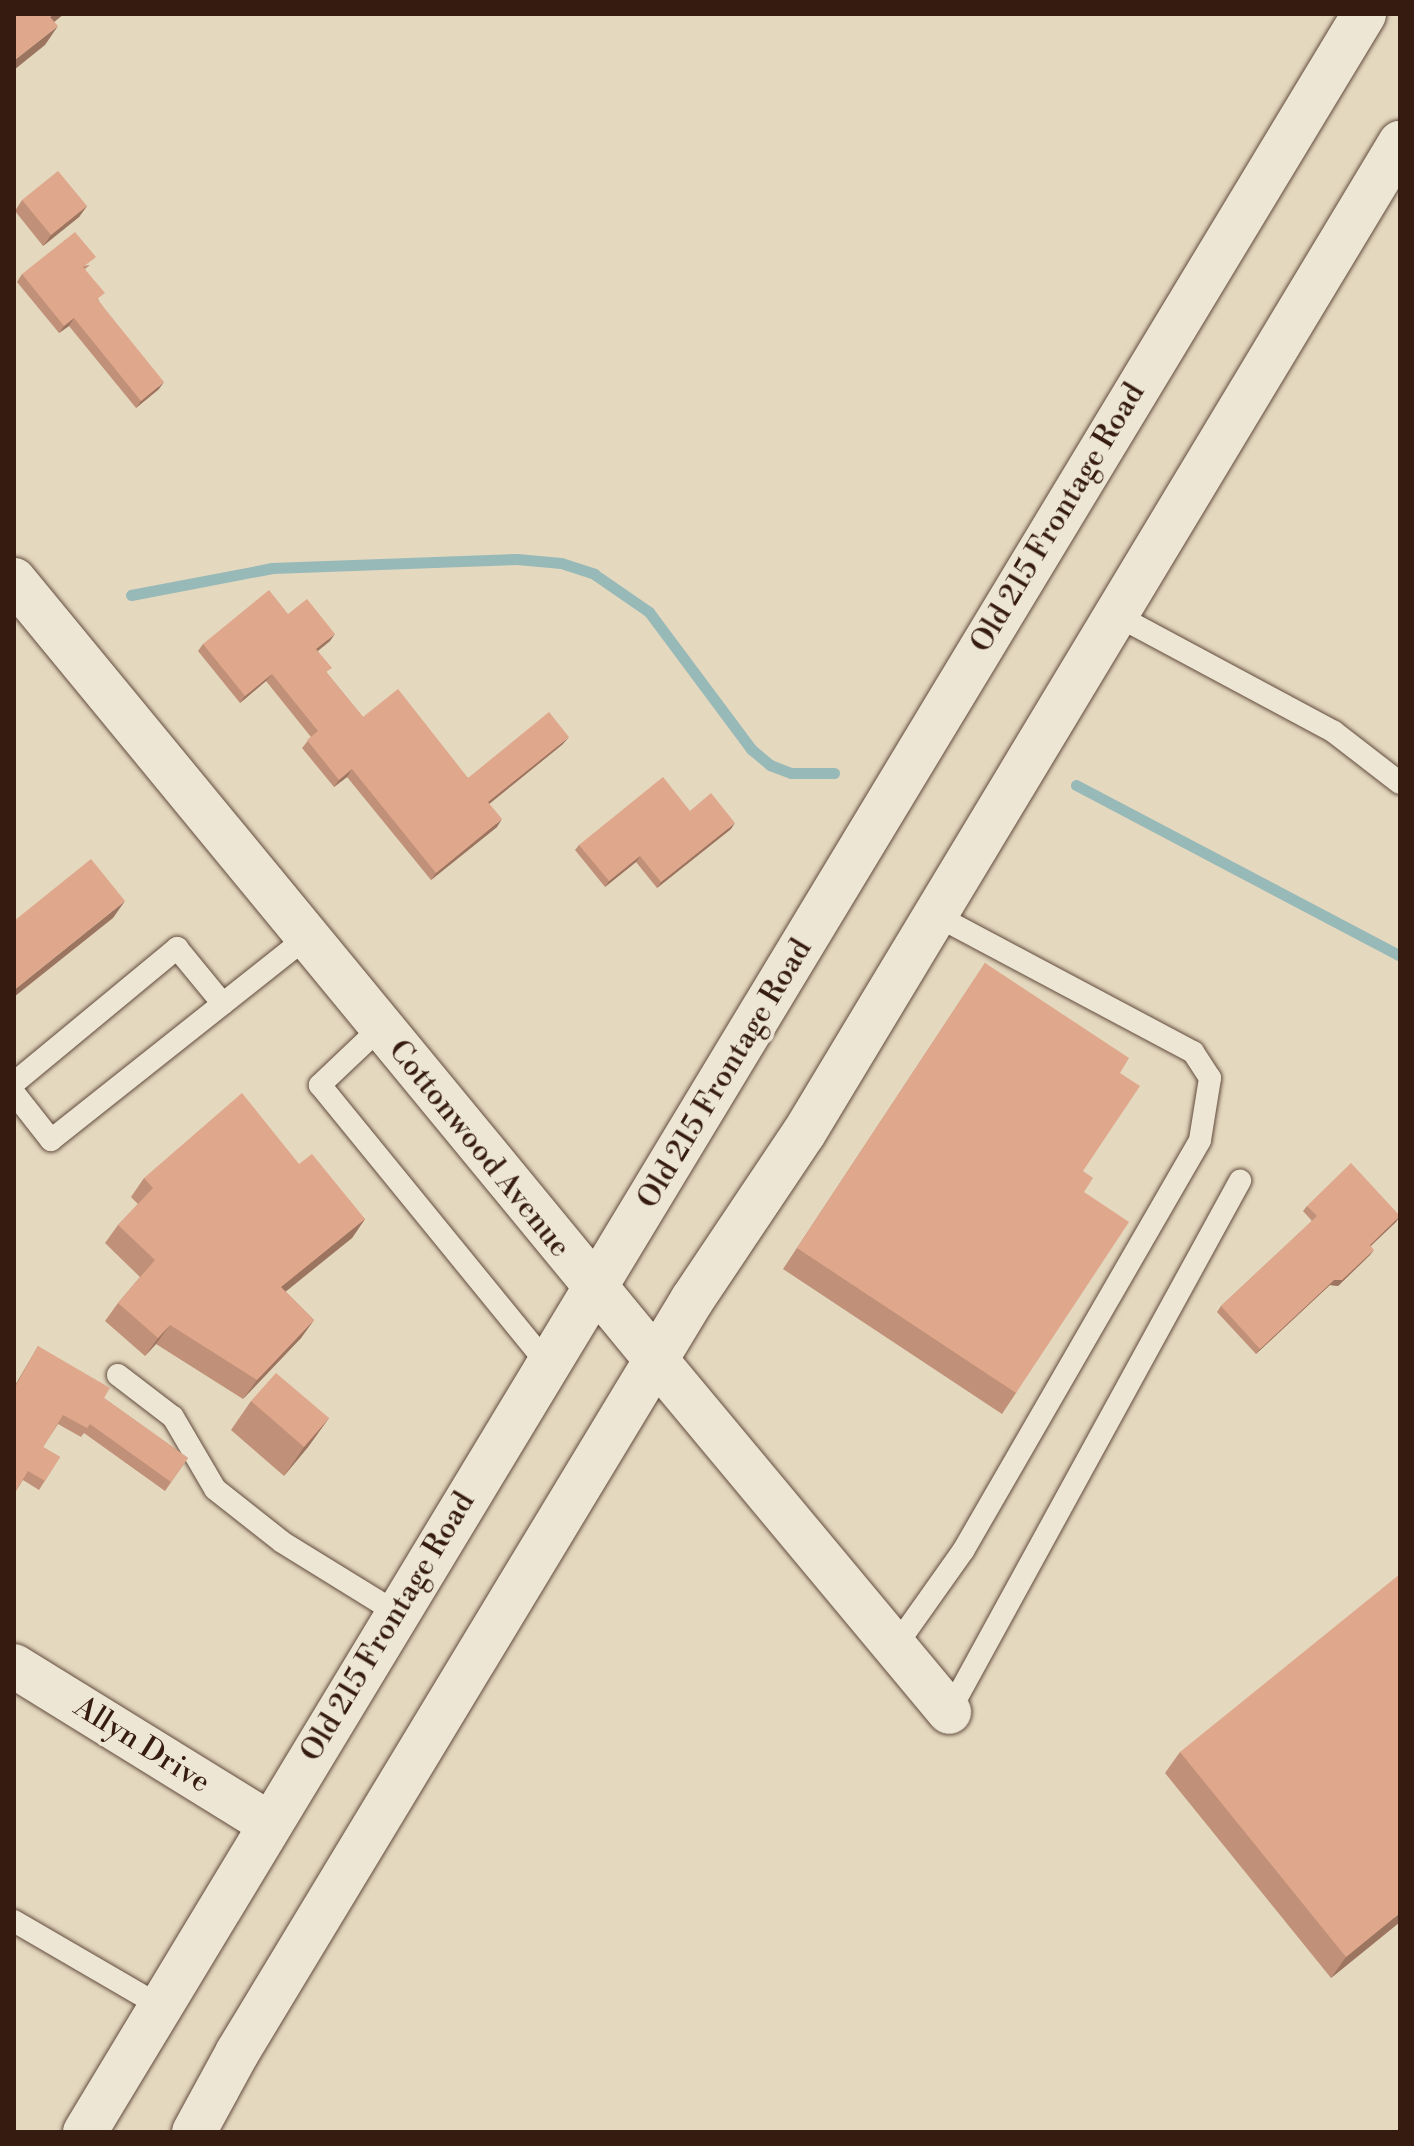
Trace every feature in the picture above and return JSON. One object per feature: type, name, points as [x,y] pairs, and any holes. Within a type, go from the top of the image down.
[{"type":"street","name":"Old 215 Frontage Road","points":[[85,2132],[1364,14]]},
{"type":"street","points":[[194,2132],[237,2053],[656,1360],[804,1133],[1400,143]]},
{"type":"street","name":"Cottonwood Avenue","points":[[14,580],[595,1291],[949,1712]]},
{"type":"street","name":"Allyn Drive","points":[[14,1666],[270,1824]]},
{"type":"lane","points":[[1116,615],[1334,732],[1400,783]]},
{"type":"lane","points":[[895,1647],[963,1551],[1200,1140],[1210,1078],[1193,1052],[935,915]]},
{"type":"lane","points":[[14,1093],[51,1140],[306,938]]},
{"type":"lane","points":[[14,1083],[177,948],[223,1004]]},
{"type":"lane","points":[[380,1028],[320,1085],[547,1363]]},
{"type":"lane","points":[[949,1712],[1240,1181]]},
{"type":"lane","points":[[118,1375],[173,1417],[215,1489],[282,1542],[397,1613]]},
{"type":"lane","points":[[14,1921],[160,2006]]},
{"type":"building","points":[[14,14],[54,14],[50,17],[58,26],[16,59]]},
{"type":"building","points":[[58,171],[87,206],[51,235],[22,200]]},
{"type":"building","points":[[75,232],[96,257],[83,267],[105,293],[97,299],[164,382],[141,401],[74,318],[64,326],[22,274]]},
{"type":"building","points":[[269,590],[288,614],[307,599],[335,634],[316,649],[332,668],[326,672],[363,717],[398,689],[468,778],[549,712],[569,737],[488,802],[502,819],[436,873],[352,769],[339,780],[307,740],[318,731],[272,674],[245,696],[203,644]]},
{"type":"building","points":[[663,777],[690,811],[711,793],[735,823],[661,882],[640,856],[609,881],[579,845]]},
{"type":"building","points":[[91,859],[125,901],[14,990],[14,921]]},
{"type":"building","points":[[985,963],[1129,1058],[1120,1073],[1140,1086],[1083,1171],[1093,1178],[1084,1192],[1129,1222],[1016,1393],[797,1248]]},
{"type":"building","points":[[242,1093],[299,1164],[312,1154],[365,1219],[281,1287],[314,1320],[257,1380],[170,1325],[158,1338],[118,1303],[155,1260],[118,1225],[153,1188],[144,1178]]},
{"type":"building","points":[[1351,1163],[1400,1216],[1370,1245],[1374,1250],[1342,1280],[1334,1280],[1260,1349],[1221,1306],[1317,1216],[1307,1206]]},
{"type":"building","points":[[38,1346],[110,1388],[104,1398],[188,1458],[171,1482],[90,1424],[87,1428],[63,1415],[43,1447],[60,1457],[45,1481],[28,1471],[14,1494],[14,1389]]},
{"type":"building","points":[[276,1373],[329,1418],[304,1447],[251,1401]]},
{"type":"building","points":[[1400,1574],[1400,1913],[1346,1957],[1180,1752]]},
{"type":"waterway","points":[[131,595],[272,568],[517,559],[561,563],[594,574],[649,612],[751,749],[770,765],[791,773],[834,773]]},
{"type":"waterway","points":[[1076,785],[1400,956]]}]
